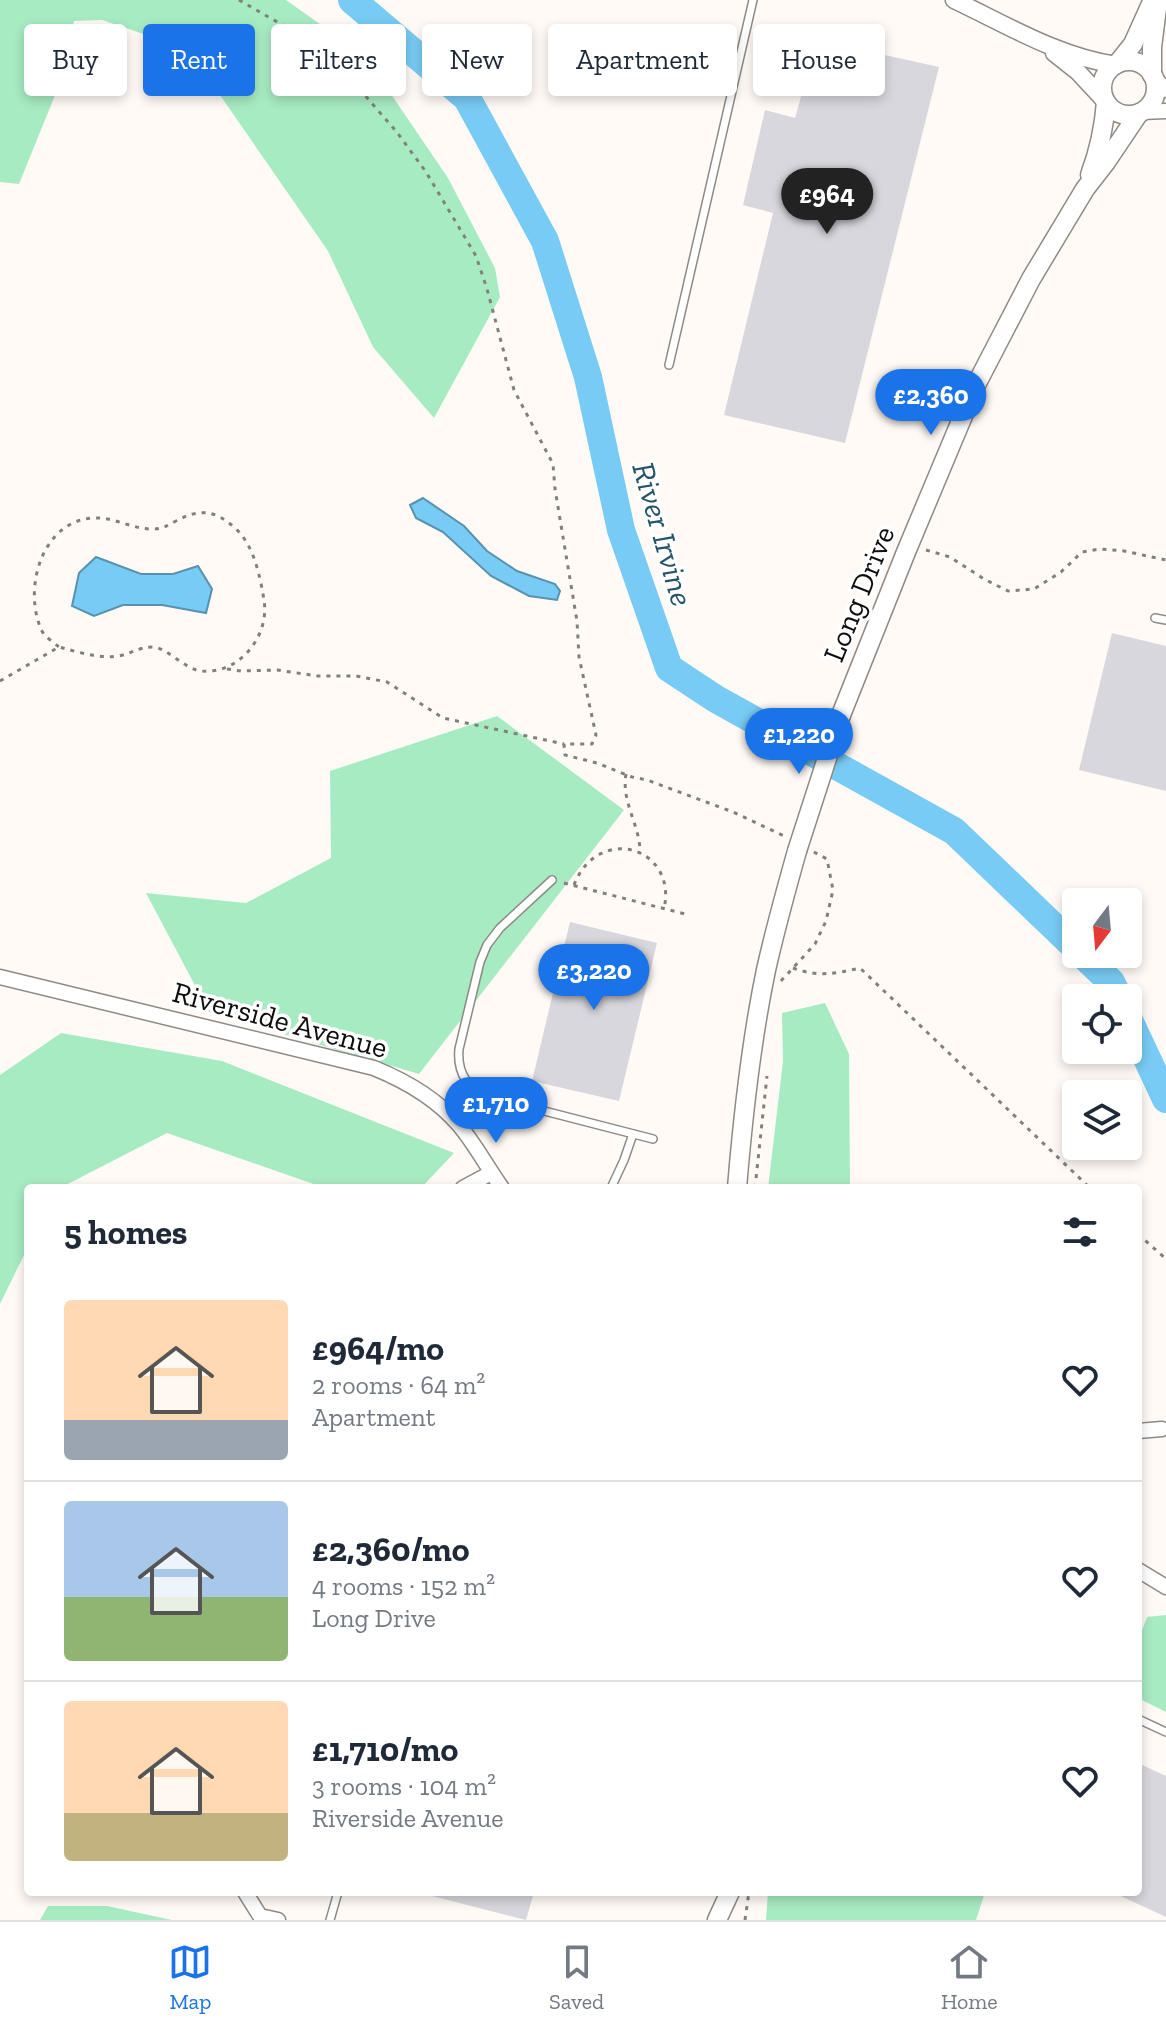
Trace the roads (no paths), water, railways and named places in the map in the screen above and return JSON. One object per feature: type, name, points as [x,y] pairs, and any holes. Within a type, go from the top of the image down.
[{"type":"main road","points":[[1155,0],[1152,47],[1156,92],[1148,107],[1140,113],[1117,113],[1105,102],[1102,84],[1109,70],[1133,44],[1155,0]]},
{"type":"main road","points":[[1116,64],[1125,61],[1141,64],[1157,80]]},
{"type":"main road","name":"Long Drive","points":[[1085,189],[1097,156],[1105,102]]},
{"type":"main road","name":"Long Drive","points":[[737,1184],[744,1113],[761,1000],[779,913],[841,715],[976,385],[1031,279],[1085,189],[1140,113]]},
{"type":"main road","points":[[717,1920],[729,1896]]},
{"type":"main road","points":[[730,1920],[731,1896]]},
{"type":"street","points":[[954,0],[1040,43],[1085,59],[1116,64]]},
{"type":"street","points":[[1040,43],[1078,72],[1105,102]]},
{"type":"street","points":[[1140,113],[1166,111]]},
{"type":"street","name":"Riverside Avenue","points":[[0,977],[383,1072],[409,1084],[445,1111],[466,1134],[499,1184]]},
{"type":"street","points":[[470,1184],[491,1173]]},
{"type":"street","points":[[1142,1431],[1162,1429]]},
{"type":"street","points":[[1142,1575],[1166,1587]]},
{"type":"street","points":[[248,1896],[260,1916],[278,1920]]},
{"type":"lane","points":[[669,365],[753,0]]},
{"type":"lane","points":[[1155,618],[1166,620]]},
{"type":"lane","points":[[552,880],[500,928],[483,954],[459,1049],[459,1065],[468,1084],[486,1096],[653,1139]]},
{"type":"lane","points":[[613,1184],[633,1134]]},
{"type":"lane","points":[[1142,1721],[1166,1732]]},
{"type":"lane","points":[[330,1920],[337,1896]]},
{"type":"water","points":[[423,498],[464,526],[487,551],[517,571],[555,584],[560,591],[557,600],[529,596],[491,576],[443,532],[416,518],[410,505]]},
{"type":"water","points":[[96,557],[141,574],[173,574],[198,566],[212,589],[206,613],[162,605],[123,605],[94,616],[72,606],[79,573]]},
{"type":"waterway","name":"River Irvine","points":[[352,0],[467,98],[545,241],[588,377],[621,530],[669,668],[716,699],[954,831],[1062,935]]},
{"type":"waterway","name":"River Irvine","points":[[1096,968],[1112,984]]},
{"type":"waterway","name":"River Irvine","points":[[1142,1048],[1166,1099]]}]
